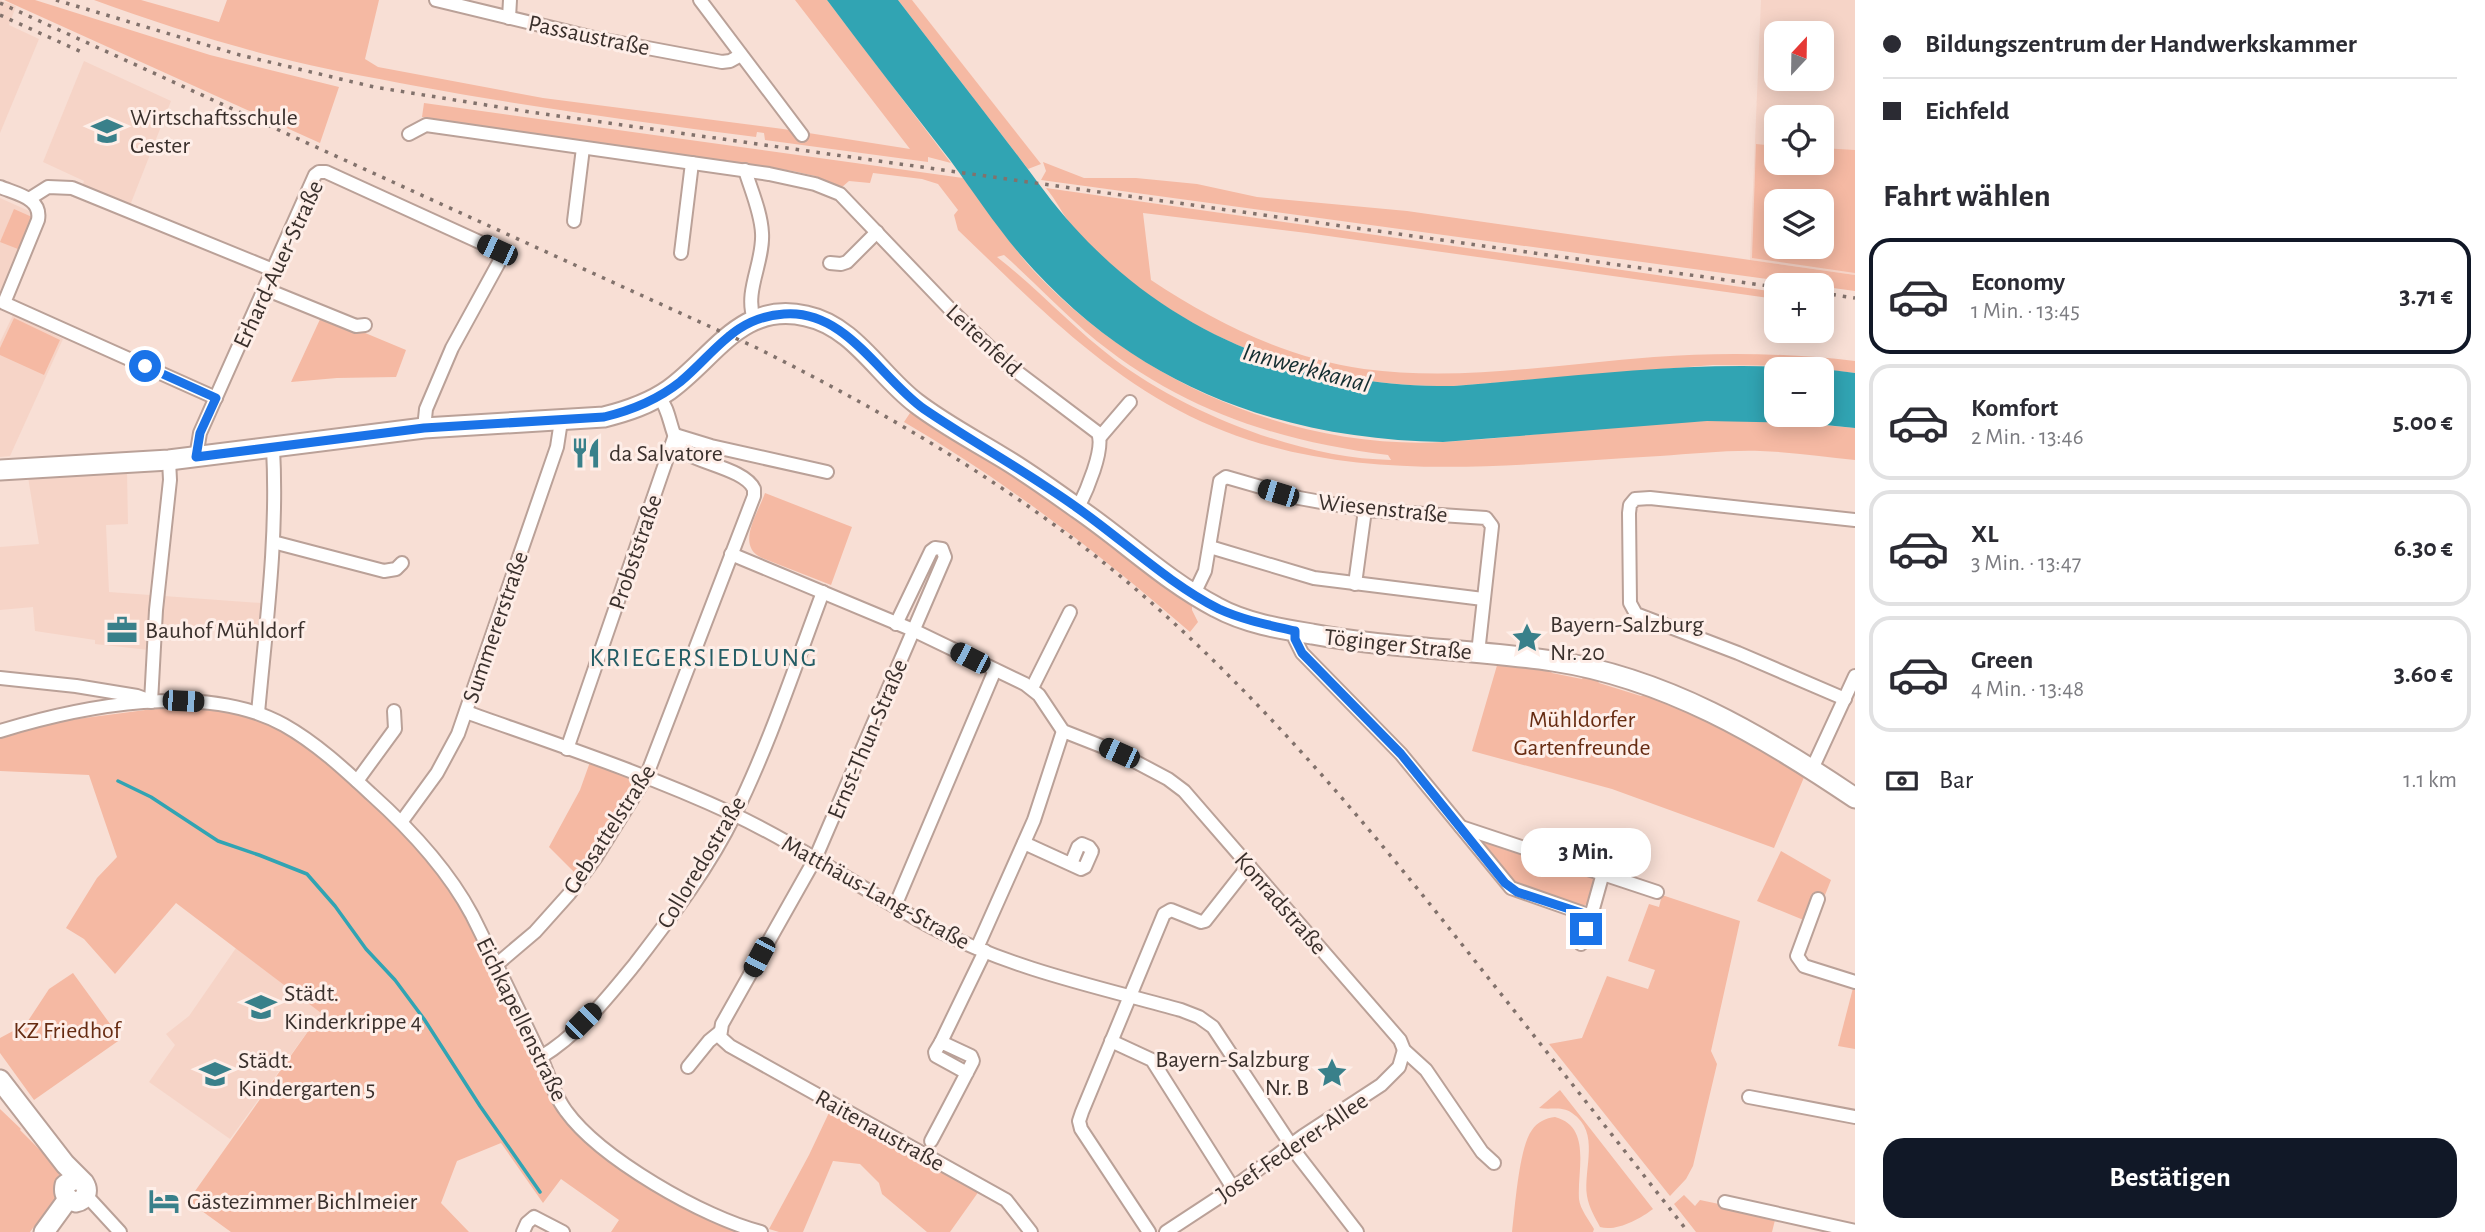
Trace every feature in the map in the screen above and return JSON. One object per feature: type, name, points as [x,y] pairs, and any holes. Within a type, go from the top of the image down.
[{"type":"street","name":"Passaustraße","points":[[436,0],[594,38],[722,62],[741,55]]},
{"type":"street","points":[[509,18],[510,0]]},
{"type":"street","points":[[701,0],[802,135]]},
{"type":"street","name":"Leitenfeld","points":[[409,134],[426,125],[745,170],[828,188],[840,194],[951,310],[1008,365],[1100,436]]},
{"type":"street","points":[[574,220],[583,148]]},
{"type":"street","points":[[681,253],[692,163]]},
{"type":"street","points":[[745,170],[762,232],[758,269],[751,295],[754,319]]},
{"type":"street","name":"Erhard-Auer-Straße","points":[[196,457],[200,433],[315,175],[319,172],[326,172],[503,255],[452,348],[426,410],[424,428]]},
{"type":"street","points":[[0,187],[29,199],[40,210],[4,303],[216,398]]},
{"type":"street","points":[[29,199],[48,187],[72,188],[273,270]]},
{"type":"street","points":[[830,262],[847,262],[877,232]]},
{"type":"street","points":[[265,289],[356,326],[365,325]]},
{"type":"street","name":"Töginger Straße","points":[[0,470],[75,463],[169,460],[424,428],[561,421],[619,413],[659,397],[681,381],[736,330],[754,319],[793,314],[810,316],[835,328],[859,346],[901,391],[924,409],[1005,459],[1078,508],[1194,594],[1230,614],[1342,640],[1555,662],[1595,669],[1638,681],[1721,716],[1770,743],[1855,798]]},
{"type":"street","points":[[659,397],[668,410],[675,435],[711,446],[828,472]]},
{"type":"street","points":[[1078,508],[1088,485],[1100,436],[1130,402]]},
{"type":"street","name":"Summererstraße","points":[[402,821],[449,754],[466,712],[557,447],[561,421]]},
{"type":"street","name":"Gebsattelstraße","points":[[496,965],[535,932],[569,894],[596,857],[646,776],[754,496],[752,483],[689,454],[681,448],[675,435]]},
{"type":"street","name":"Probststraße","points":[[567,748],[675,435]]},
{"type":"street","points":[[258,713],[273,542],[275,490],[272,448]]},
{"type":"street","points":[[0,731],[75,712],[151,702],[170,480],[169,460]]},
{"type":"street","name":"Wiesenstraße","points":[[1194,594],[1205,571],[1220,481],[1226,477],[1288,496],[1365,510],[1486,518],[1492,526],[1478,653]]},
{"type":"street","points":[[1845,699],[1636,614],[1630,603],[1628,524],[1630,505],[1635,499],[1664,498],[1855,520]]},
{"type":"street","points":[[1355,584],[1365,510]]},
{"type":"street","points":[[273,542],[384,571],[396,569],[402,563]]},
{"type":"street","points":[[1210,547],[1303,575],[1483,599]]},
{"type":"street","points":[[897,624],[931,551],[939,548],[945,553],[945,557],[913,630]]},
{"type":"street","points":[[732,554],[913,630],[1032,688],[1051,709],[1063,731],[1024,843],[935,1052],[936,1056],[967,1073],[931,1141]]},
{"type":"street","name":"Colloredostraße","points":[[541,1057],[576,1029],[623,978],[691,888],[735,815],[823,593]]},
{"type":"street","points":[[1032,688],[1070,612]]},
{"type":"street","name":"Ernst-Thun-Straße","points":[[688,1067],[709,1041],[720,1035],[722,1024],[815,859],[913,630]]},
{"type":"street","points":[[1295,631],[1295,639],[1302,653],[1401,754],[1511,888],[1591,916]]},
{"type":"street","points":[[895,906],[995,670]]},
{"type":"street","points":[[1812,769],[1855,676]]},
{"type":"street","name":"Eichkapellenstraße","points":[[0,678],[76,686],[136,696],[151,702],[213,703],[258,713],[299,735],[402,821],[449,880],[470,912],[566,1111],[580,1127],[614,1156],[690,1204],[737,1225],[761,1232]]},
{"type":"street","points":[[357,781],[395,729],[394,711]]},
{"type":"street","name":"Matthäus-Lang-Straße","points":[[466,712],[646,776],[735,815],[937,930],[981,949],[1061,977],[1181,1010],[1209,1022],[1291,1144],[1357,1232]]},
{"type":"street","name":"Konradstraße","points":[[1063,731],[1119,753],[1179,787],[1400,1040],[1404,1050],[1426,1070],[1482,1152],[1494,1163]]},
{"type":"street","points":[[1460,827],[1657,892]]},
{"type":"street","points":[[1024,843],[1071,864]]},
{"type":"street","points":[[1149,1232],[1081,1129],[1079,1121],[1164,914],[1171,910],[1201,922],[1205,921],[1249,865]]},
{"type":"street","points":[[1581,944],[1603,873]]},
{"type":"street","points":[[1818,899],[1797,956],[1798,961],[1804,966],[1855,982]]},
{"type":"street","name":"Raitenaustraße","points":[[720,1035],[730,1046],[1006,1200],[1031,1232]]},
{"type":"street","points":[[1111,1041],[1153,1060],[1233,1188]]},
{"type":"street","name":"Josef-Federer-Allee","points":[[1166,1232],[1381,1085],[1399,1066],[1404,1050]]},
{"type":"street","points":[[0,1080],[73,1184],[120,1232]]},
{"type":"street","points":[[1749,1097],[1855,1117]]},
{"type":"street","points":[[44,1232],[73,1184]]},
{"type":"street","points":[[1726,1202],[1855,1231]]},
{"type":"street","points":[[523,1232],[534,1217],[563,1232]]},
{"type":"shaded area","points":[[0,0],[16,6],[9,25],[39,39],[0,133]]},
{"type":"shaded area","points":[[1761,0],[1855,0],[1855,275],[1750,260]]},
{"type":"shaded area","name":"Wirtschaftsschule Gester","points":[[84,61],[171,101],[129,208],[81,189],[84,181],[43,162]]},
{"type":"shaded area","points":[[0,198],[29,211],[34,217],[0,298]]},
{"type":"shaded area","points":[[13,315],[63,339],[10,456],[0,457],[0,342]]},
{"type":"shaded area","points":[[127,471],[128,524],[106,525],[109,592],[261,603],[259,634],[151,625],[149,650],[95,644],[95,640],[35,631],[33,607],[0,610],[0,547],[39,544],[28,477]]},
{"type":"shaded area","points":[[236,948],[321,1013],[230,1139],[149,1082],[175,1045],[166,1034],[189,1016]]},
{"type":"green space","points":[[4,0],[35,0],[210,55],[339,87],[320,143]]},
{"type":"green space","points":[[94,0],[141,0],[219,22],[227,0],[379,0],[365,59],[378,67],[543,98],[783,129],[910,149],[795,0],[827,0],[951,163],[928,157],[928,162],[765,140],[764,133],[757,132],[756,137],[586,114],[363,76],[230,44]]},
{"type":"green space","points":[[898,0],[912,0],[1041,164],[1028,169]]},
{"type":"green space","points":[[424,103],[963,178],[1033,270],[1074,310],[1119,345],[1168,375],[1220,401],[1275,420],[1331,434],[1387,441],[1444,442],[1674,422],[1763,421],[1764,427],[1855,428],[1855,460],[1748,451],[1537,464],[1414,466],[1354,462],[1294,452],[1235,435],[1178,410],[1117,372],[1062,328],[958,230],[954,215],[958,210],[938,184],[922,179],[873,173],[870,183],[849,181],[842,187],[793,171],[422,117]],"holes":[[[1004,255],[1086,332],[1154,381],[1227,416],[1305,440],[1388,455],[1391,460],[1356,458],[1283,442],[1246,429],[1175,397],[1114,359],[997,257]]]},
{"type":"green space","points":[[1756,144],[1764,145],[1764,175],[1834,175],[1834,149],[1855,150],[1855,273],[1752,258]]},
{"type":"green space","points":[[1043,162],[1084,178],[1136,178],[1197,184],[1257,197],[1407,211],[1855,275],[1855,291],[1834,288],[1834,273],[1764,273],[1764,279],[1041,180],[1046,171]]},
{"type":"green space","points":[[1046,188],[1764,290],[1764,297],[1307,233],[1143,213],[1151,280],[1253,337],[1335,364],[1400,373],[1436,374],[1704,354],[1815,357],[1764,357],[1764,366],[1713,365],[1454,386],[1400,384],[1347,377],[1295,365],[1246,349],[1199,326],[1154,299],[1112,266],[1073,227]]},
{"type":"green space","points":[[14,209],[32,217],[18,249],[0,242]]},
{"type":"green space","points":[[322,315],[406,350],[396,377],[291,382]]},
{"type":"green space","points":[[14,318],[60,340],[44,375],[0,355],[0,348]]},
{"type":"green space","points":[[1834,359],[1855,361],[1855,373],[1834,371]]},
{"type":"green space","points":[[910,413],[917,413],[1048,496],[1192,602],[1192,610],[1198,622],[1190,632],[1052,520],[979,469],[904,422]]},
{"type":"green space","points":[[765,493],[852,527],[831,585],[754,553],[749,537]]},
{"type":"green space","name":"Mühldorfer Gartenfreunde","points":[[1498,662],[1548,668],[1552,673],[1582,679],[1585,674],[1596,677],[1599,683],[1641,696],[1649,694],[1711,719],[1805,775],[1774,848],[1612,789],[1472,751]]},
{"type":"green space","points":[[176,706],[232,712],[274,728],[297,741],[369,800],[412,843],[438,874],[464,914],[517,1021],[552,1102],[568,1122],[611,1162],[636,1180],[690,1211],[740,1232],[611,1232],[619,1220],[561,1179],[543,1203],[501,1143],[457,1161],[441,1203],[469,1232],[231,1232],[188,1201],[321,1013],[176,903],[115,974],[84,939],[66,928],[97,878],[117,857],[89,775],[0,771],[0,737],[54,722]]},
{"type":"green space","points":[[590,762],[627,777],[632,785],[595,850],[577,875],[549,847],[580,790]]},
{"type":"green space","points":[[1488,840],[1595,877],[1587,904],[1580,907],[1514,882],[1486,849],[1484,844]]},
{"type":"green space","points":[[1781,851],[1831,880],[1823,900],[1806,921],[1757,901]]},
{"type":"green space","points":[[1662,895],[1740,921],[1711,1051],[1717,1064],[1693,1166],[1686,1179],[1670,1196],[1549,1044],[1582,1038],[1607,976],[1648,989],[1655,970],[1628,961],[1649,904],[1659,907]]},
{"type":"green space","name":"KZ Friedhof","points":[[73,973],[121,1039],[34,1100],[0,1053],[0,1038],[26,1024],[49,989]]},
{"type":"green space","points":[[1853,988],[1855,989],[1855,1049],[1838,1046]]},
{"type":"green space","points":[[1560,1090],[1653,1209],[1620,1226],[1600,1227],[1587,1196],[1589,1152],[1586,1130],[1581,1121],[1568,1111],[1539,1108]]},
{"type":"green space","points":[[835,1100],[984,1184],[950,1232],[927,1232],[882,1194],[879,1183],[860,1164],[833,1161],[803,1232],[779,1232],[769,1229]]},
{"type":"green space","points":[[0,1109],[56,1166],[59,1175],[60,1184],[54,1201],[30,1232],[0,1232]]},
{"type":"green space","points":[[1555,1117],[1567,1122],[1578,1140],[1579,1199],[1593,1232],[1512,1232],[1518,1178],[1528,1138],[1539,1123]]},
{"type":"green space","points":[[1684,1195],[1695,1206],[1700,1200],[1776,1216],[1772,1232],[1696,1232],[1674,1204]]},
{"type":"water","points":[[827,0],[898,0],[1048,196],[1113,266],[1155,299],[1200,326],[1246,348],[1295,365],[1346,377],[1399,384],[1454,386],[1654,369],[1764,366],[1764,422],[1707,421],[1443,442],[1384,439],[1327,431],[1272,418],[1220,400],[1170,376],[1122,347],[1077,311],[1023,257]]},
{"type":"water","points":[[1834,371],[1855,373],[1855,428],[1834,426]]},
{"type":"waterway","points":[[118,781],[151,797],[218,841],[307,874],[424,1019],[540,1192]]},
{"type":"railway","points":[[56,0],[240,55],[374,87],[530,112],[1764,285]]},
{"type":"railway","points":[[0,3],[757,348],[910,431],[1008,492],[1055,526],[1146,598],[1194,641],[1283,732],[1366,826],[1688,1232]]},
{"type":"railway","points":[[0,15],[86,54]]},
{"type":"railway","points":[[1834,295],[1855,298]]},
{"type":"place","name":"Wirtschaftsschule Gester","points":[[107,131]]},
{"type":"place","name":"da Salvatore","points":[[586,453]]},
{"type":"place","name":"Bauhof Mühldorf","points":[[122,630]]},
{"type":"place","name":"Bayern-Salzburg Nr. 20","points":[[1527,638]]},
{"type":"place","name":"Städt. Kinderkrippe 4","points":[[261,1007]]},
{"type":"place","name":"Bayern-Salzburg Nr. B","points":[[1332,1073]]},
{"type":"place","name":"Städt. Kindergarten 5","points":[[215,1074]]},
{"type":"place","name":"Gästezimmer Bichlmeier","points":[[164,1201]]},
{"type":"district","name":"KRIEGERSIEDLUNG","points":[[704,657]]},
{"type":"route","points":[[145,366],[216,398],[200,433],[196,457],[424,428],[604,417],[633,409],[659,397],[681,381],[736,330],[754,319],[786,313],[810,316],[845,334],[901,391],[924,409],[1078,508],[1194,594],[1230,614],[1295,631],[1295,639],[1302,653],[1401,754],[1505,883],[1517,892],[1591,916],[1586,929]]},
{"type":"water label","name":"Innwerkkanal","points":[[1307,367]]}]
